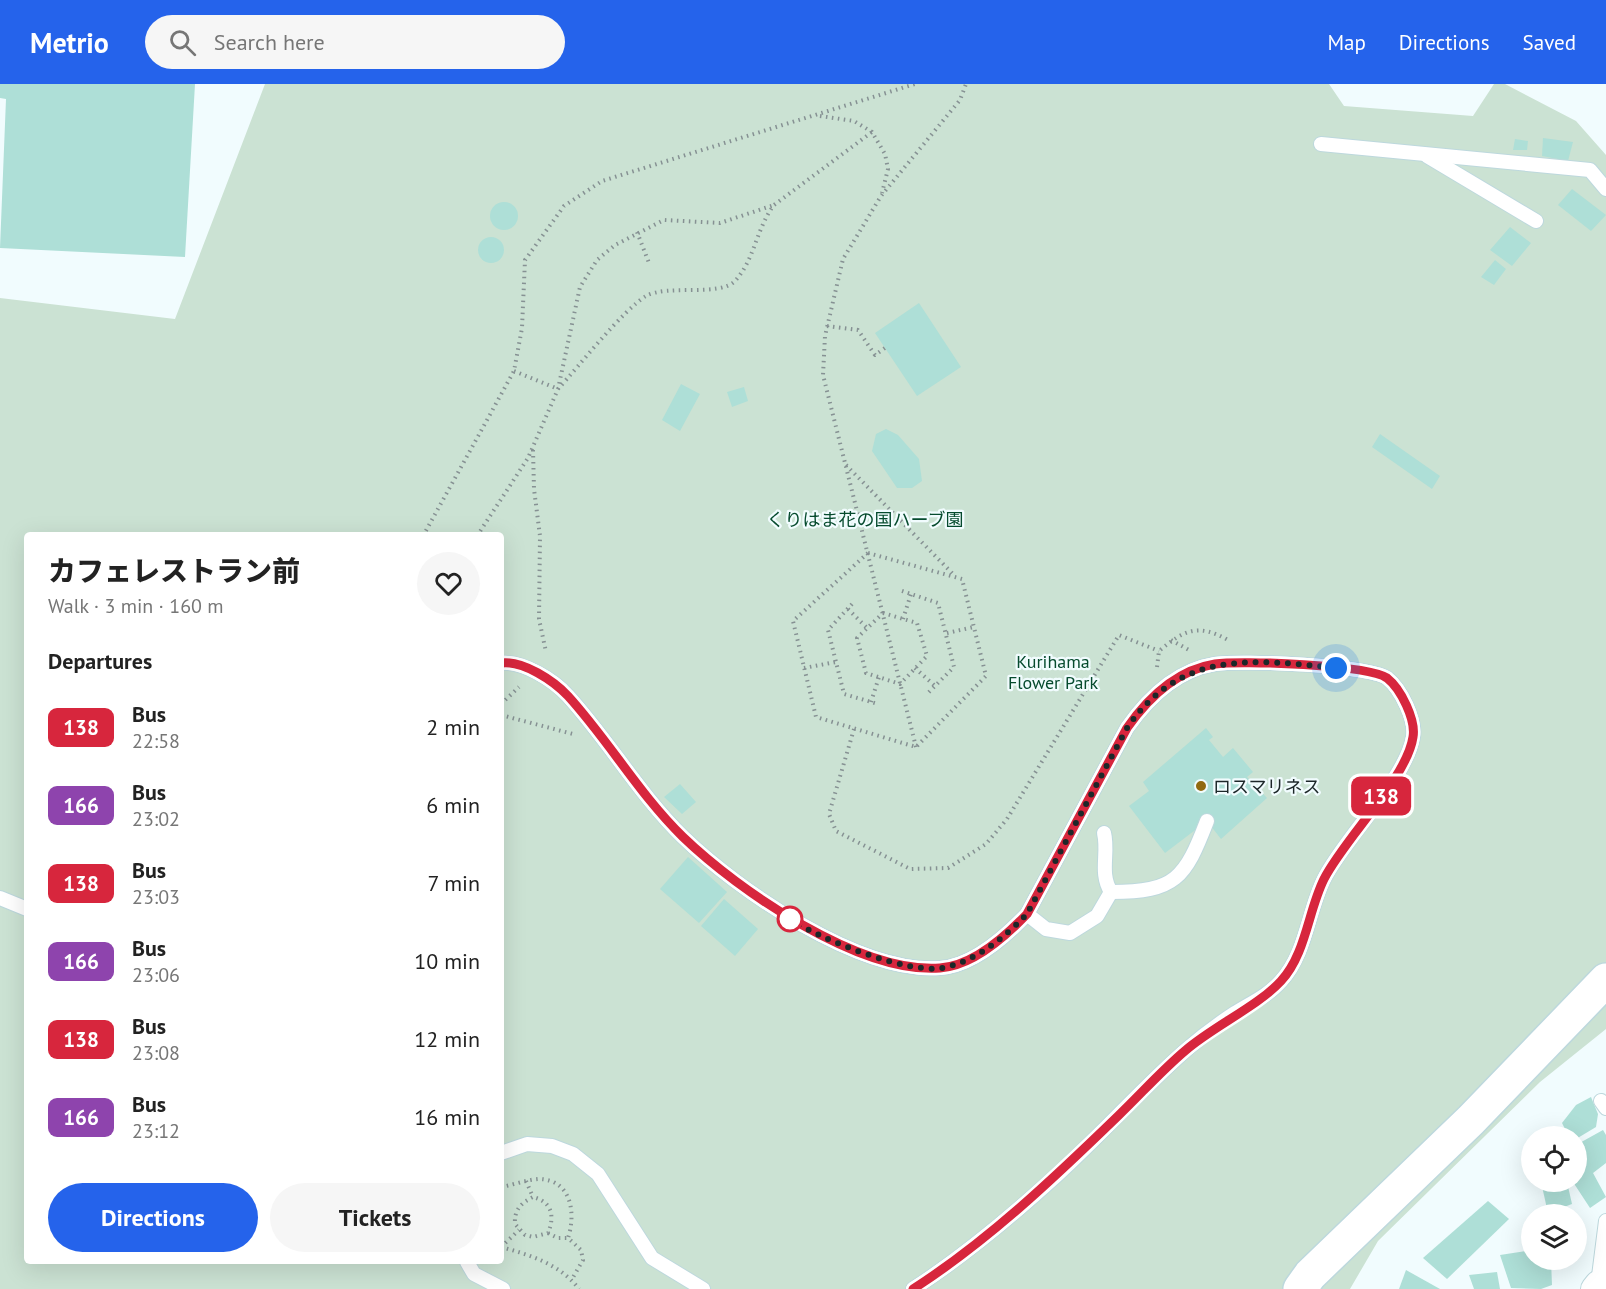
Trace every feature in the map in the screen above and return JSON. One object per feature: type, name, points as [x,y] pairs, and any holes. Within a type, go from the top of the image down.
[{"type":"street","points":[[1300,1289],[1310,1275],[1471,1120],[1606,980]]},
{"type":"lane","points":[[1321,144],[1590,170],[1606,189]]},
{"type":"lane","points":[[1422,154],[1536,221]]},
{"type":"lane","points":[[504,664],[535,672],[568,696],[642,791],[683,836],[733,880],[795,922],[856,950],[903,965],[941,968],[967,959],[1007,935],[1027,914],[1127,728],[1142,706],[1167,685],[1186,674],[1214,664],[1303,664],[1353,670],[1386,678],[1410,710],[1413,736],[1405,761],[1324,878],[1294,963],[1283,979],[1272,990],[1220,1023],[1186,1050],[1057,1175],[981,1238],[913,1289]]},
{"type":"lane","points":[[1111,892],[1151,888],[1181,875],[1192,860],[1207,821]]},
{"type":"lane","points":[[1104,833],[1108,847],[1104,873],[1106,884],[1111,892]]},
{"type":"lane","points":[[1027,914],[1046,929],[1070,933],[1097,916],[1111,892]]},
{"type":"lane","points":[[0,898],[24,908]]},
{"type":"lane","points":[[504,1152],[527,1144],[552,1146],[573,1154],[598,1174],[652,1258],[703,1289]]},
{"type":"lane","points":[[1600,1286],[1606,1221]]},
{"type":"lane","points":[[468,1264],[474,1274],[503,1289]]},
{"type":"path","points":[[425,532],[514,371],[522,328],[525,260],[564,206],[602,181],[915,84]]},
{"type":"path","points":[[916,747],[823,375],[827,326],[843,259],[881,196],[960,100],[966,84]]},
{"type":"path","points":[[816,115],[854,121],[872,132],[885,154],[888,169],[881,196]]},
{"type":"path","points":[[558,389],[625,315],[647,296],[674,290],[704,290],[733,283],[749,261],[762,220],[774,205],[872,132]]},
{"type":"path","points":[[479,532],[533,446],[558,389],[580,287],[597,260],[615,244],[664,220],[720,223],[774,205]]},
{"type":"path","points":[[638,232],[650,263]]},
{"type":"path","points":[[827,326],[858,330],[875,355],[885,348]]},
{"type":"path","points":[[514,371],[558,389]]},
{"type":"path","points":[[533,446],[534,489],[540,546],[539,619],[547,653],[537,649]]},
{"type":"path","points":[[846,465],[956,578]]},
{"type":"path","points":[[867,553],[962,579],[986,676],[916,747]]},
{"type":"path","points":[[867,553],[793,621],[816,717],[916,747]]},
{"type":"path","points":[[902,591],[938,603],[947,633],[954,667],[928,693]]},
{"type":"path","points":[[903,619],[911,594]]},
{"type":"path","points":[[852,604],[828,630],[844,694],[878,704]]},
{"type":"path","points":[[848,609],[867,628]]},
{"type":"path","points":[[883,613],[917,622],[927,656],[900,684]]},
{"type":"path","points":[[883,613],[857,638],[866,673],[900,684]]},
{"type":"path","points":[[947,633],[974,627]]},
{"type":"path","points":[[854,729],[829,814],[836,831],[910,869],[948,868],[986,844],[1007,819],[1119,635],[1159,651],[1178,635],[1199,629],[1234,644],[1239,664]]},
{"type":"path","points":[[804,668],[836,662]]},
{"type":"path","points":[[915,668],[935,686]]},
{"type":"path","points":[[871,702],[879,677]]},
{"type":"path","points":[[504,716],[605,743]]},
{"type":"path","points":[[504,1186],[526,1181],[548,1181],[560,1188],[569,1197],[574,1214],[568,1238]]},
{"type":"path","points":[[526,1181],[533,1197],[545,1202],[550,1208],[553,1220],[548,1233]]},
{"type":"path","points":[[533,1197],[522,1202],[517,1211],[515,1224],[519,1230],[533,1237],[548,1233],[558,1238],[568,1238],[581,1250],[583,1260],[572,1280]]},
{"type":"path","points":[[504,1244],[519,1230]]},
{"type":"path","points":[[504,1248],[551,1264],[572,1280],[579,1289]]},
{"type":"green space","name":"Kurihama Flower Park","points":[[265,84],[1329,84],[1344,106],[1473,116],[1494,84],[1505,84],[1576,121],[1606,155],[1606,1029],[1540,1082],[1378,1241],[1350,1289],[0,1289],[0,298],[175,319]]},
{"type":"building","points":[[0,84],[195,84],[185,257],[0,248],[6,99],[0,98]]},
{"type":"building","points":[[1543,138],[1573,142],[1568,161],[1542,156]]},
{"type":"building","points":[[1515,139],[1528,141],[1527,150],[1513,150]]},
{"type":"building","points":[[1572,189],[1606,215],[1591,231],[1558,205]]},
{"type":"building","points":[[504,202],[514,206],[518,216],[514,226],[504,230],[494,226],[490,216],[494,206]]},
{"type":"building","points":[[1510,227],[1531,243],[1512,266],[1490,250]]},
{"type":"building","points":[[491,237],[500,241],[504,250],[500,259],[491,263],[482,259],[478,250],[482,241]]},
{"type":"building","points":[[1495,260],[1506,269],[1494,285],[1481,277]]},
{"type":"building","points":[[919,303],[961,367],[917,396],[875,333]]},
{"type":"building","points":[[681,384],[700,394],[680,431],[662,420]]},
{"type":"building","points":[[744,387],[748,401],[732,407],[727,392]]},
{"type":"building","points":[[886,429],[898,435],[919,459],[922,481],[912,488],[897,488],[872,451],[876,434]]},
{"type":"building","points":[[1380,434],[1440,476],[1432,489],[1372,447]]},
{"type":"building","name":"ロスマリネス","points":[[1206,728],[1213,737],[1209,740],[1223,757],[1233,748],[1253,772],[1247,777],[1267,798],[1221,839],[1207,821],[1165,853],[1129,806],[1149,791],[1143,782]]},
{"type":"building","points":[[680,784],[696,802],[682,814],[664,797]]},
{"type":"building","points":[[688,857],[727,892],[699,923],[660,889]]},
{"type":"building","points":[[724,899],[758,929],[735,956],[701,926]]},
{"type":"building","points":[[1591,1097],[1598,1114],[1596,1127],[1587,1132],[1587,1126],[1564,1126],[1562,1123],[1576,1105]]},
{"type":"building","points":[[1603,1130],[1606,1135],[1606,1163],[1593,1173],[1606,1197],[1590,1208],[1580,1192],[1587,1192],[1587,1139]]},
{"type":"building","points":[[1543,1192],[1569,1192],[1572,1204],[1546,1204]]},
{"type":"building","points":[[1488,1201],[1509,1219],[1447,1279],[1423,1258]]},
{"type":"building","points":[[1521,1252],[1521,1270],[1551,1270],[1552,1285],[1541,1289],[1511,1288],[1500,1255]]},
{"type":"building","points":[[1406,1270],[1440,1289],[1399,1289]]},
{"type":"building","points":[[1497,1272],[1500,1289],[1474,1289],[1469,1275]]},
{"type":"bus line","name":"138","points":[[504,662],[535,672],[568,696],[642,791],[683,836],[733,880],[795,922],[856,950],[903,965],[941,968],[967,959],[1007,935],[1027,914],[1127,728],[1142,706],[1167,685],[1186,674],[1214,664],[1303,664],[1353,670],[1386,678],[1410,710],[1413,736],[1405,761],[1324,878],[1294,963],[1283,979],[1272,990],[1220,1023],[1186,1050],[1057,1175],[981,1238],[913,1289]]},
{"type":"place","name":"ロスマリネス","points":[[1201,786]]},
{"type":"route","points":[[790,919],[856,950],[903,965],[941,968],[967,959],[1007,935],[1027,914],[1127,728],[1142,706],[1167,685],[1186,674],[1214,664],[1303,664],[1336,668]]},
{"type":"park label","name":"くりはま花の国ハーブ園","points":[[865,519]]}]
